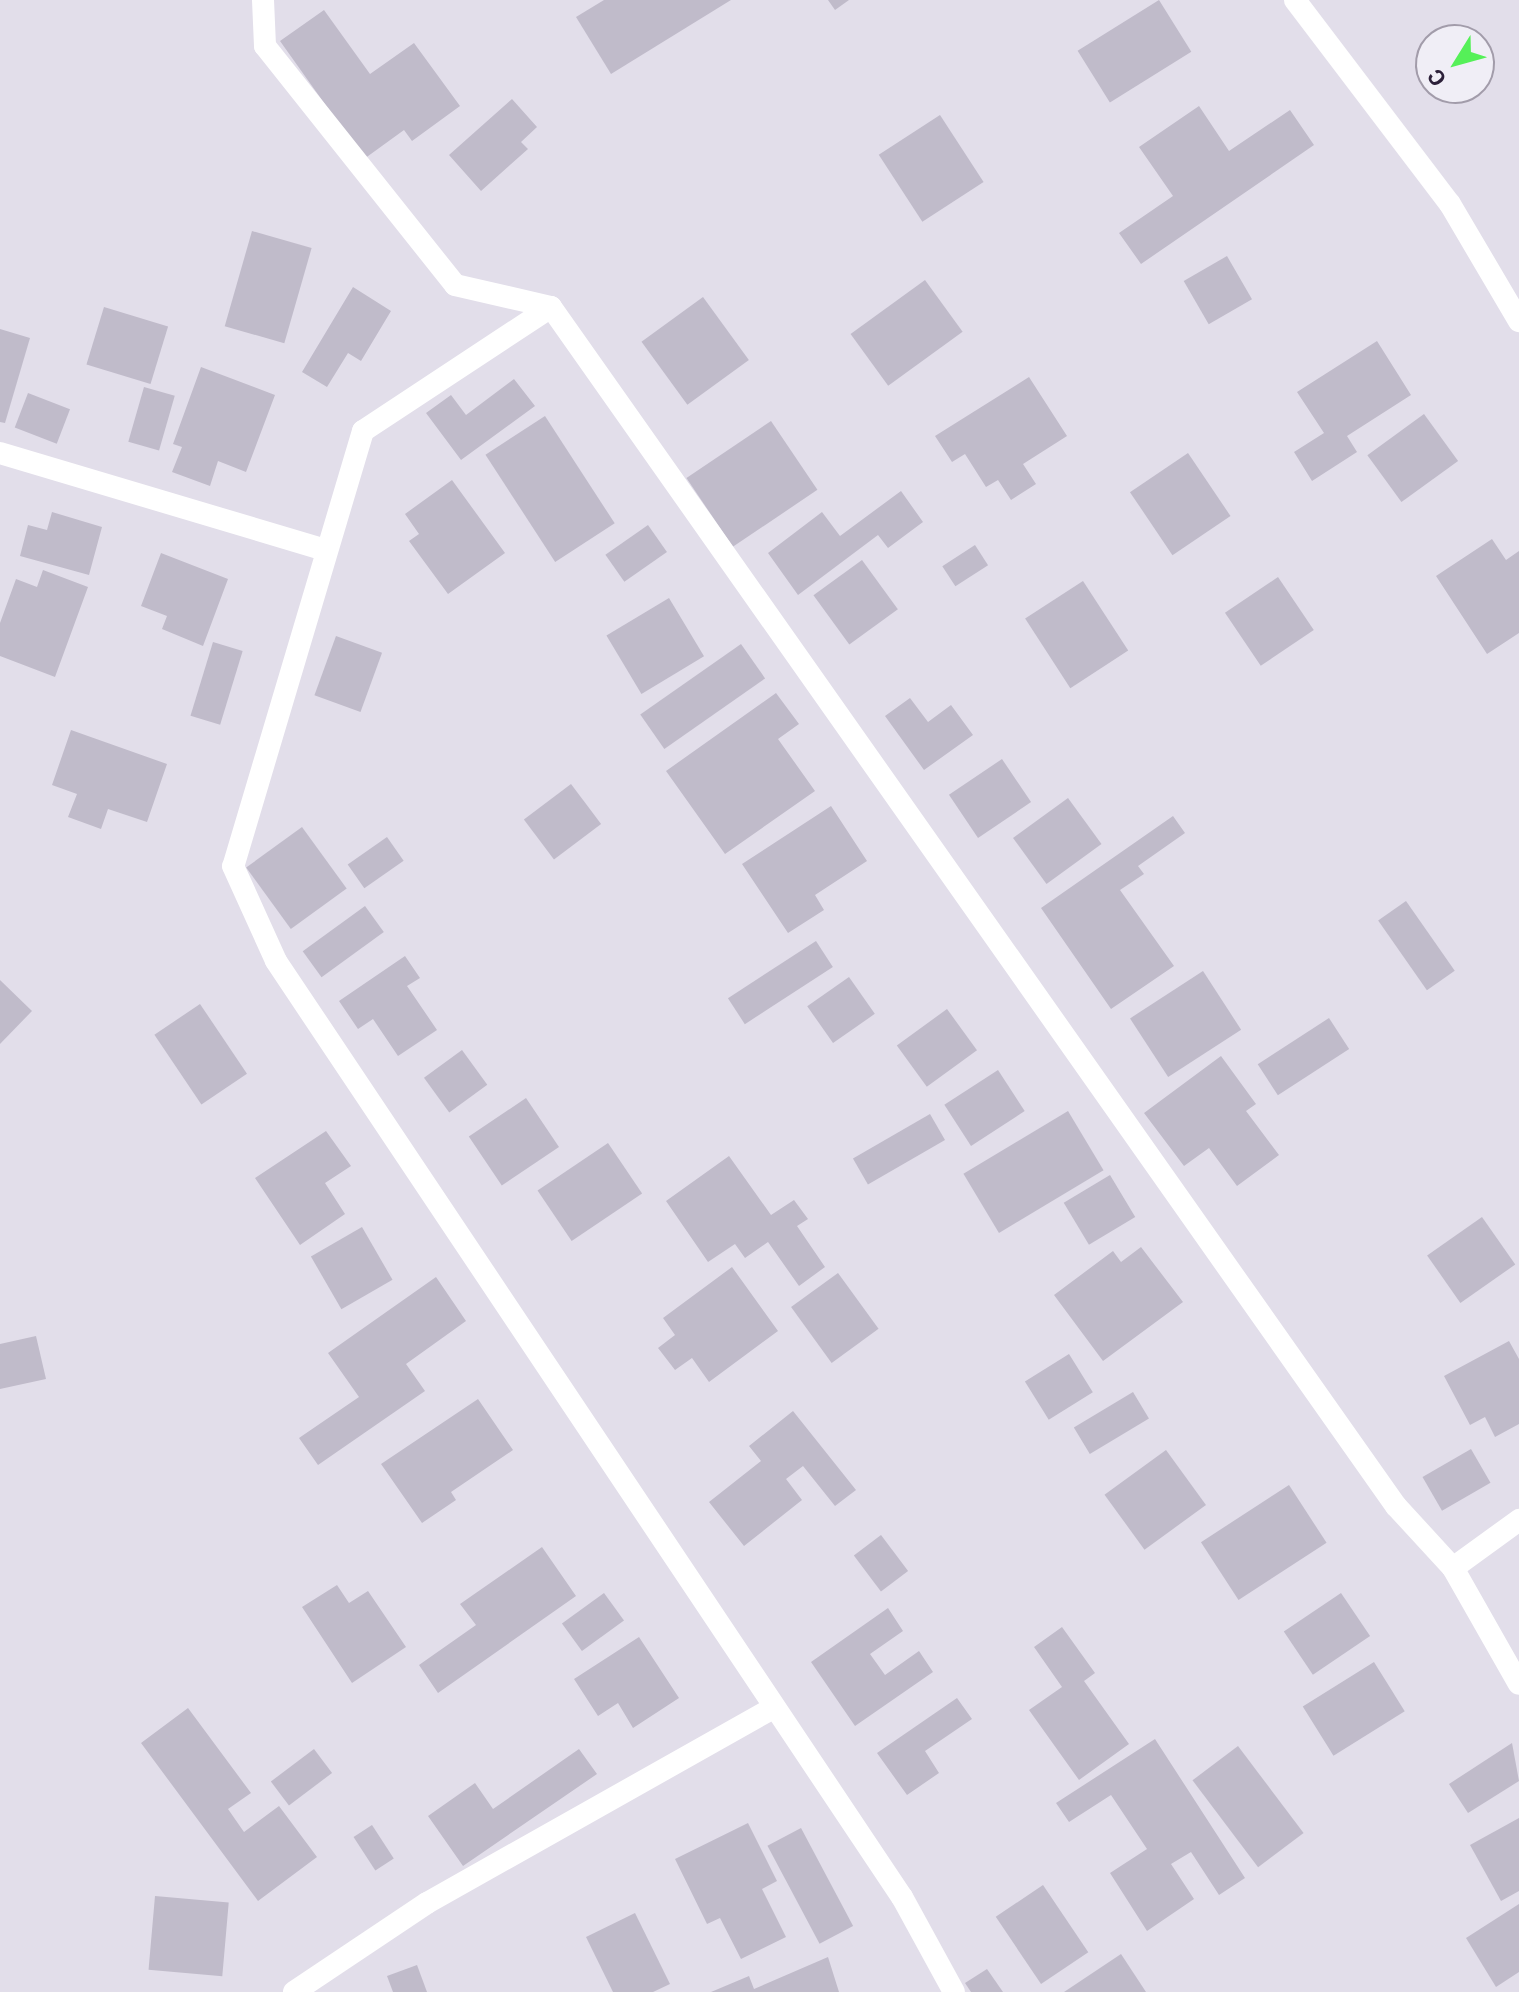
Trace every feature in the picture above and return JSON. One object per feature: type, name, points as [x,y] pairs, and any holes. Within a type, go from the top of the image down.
[{"type":"street","points":[[263,0],[265,46],[455,285],[551,307],[1396,1506],[1453,1568],[1519,1684]]},
{"type":"street","points":[[1295,0],[1450,204],[1519,321]]},
{"type":"street","points":[[551,307],[363,431],[233,866],[276,961],[770,1710],[902,1897],[954,1992]]},
{"type":"street","points":[[0,453],[325,550]]},
{"type":"street","points":[[1453,1568],[1519,1520]]},
{"type":"street","points":[[294,1992],[427,1903],[770,1710]]},
{"type":"building","points":[[604,0],[731,0],[611,74],[576,17]]},
{"type":"building","points":[[828,0],[849,0],[835,10]]},
{"type":"building","points":[[1159,0],[1191,52],[1110,103],[1078,51]]},
{"type":"building","points":[[324,10],[370,74],[414,43],[460,106],[412,141],[404,130],[364,159],[280,41]]},
{"type":"building","points":[[512,99],[537,127],[521,142],[528,149],[481,191],[449,155]]},
{"type":"building","points":[[1199,106],[1229,151],[1290,110],[1314,145],[1141,264],[1119,233],[1173,196],[1139,147]]},
{"type":"building","points":[[940,115],[984,182],[922,222],[879,155]]},
{"type":"building","points":[[252,231],[312,248],[284,343],[225,326]]},
{"type":"building","points":[[1227,256],[1252,299],[1209,324],[1184,281]]},
{"type":"building","points":[[925,280],[963,332],[888,386],[851,334]]},
{"type":"building","points":[[353,287],[391,311],[361,361],[348,353],[327,387],[302,372]]},
{"type":"building","points":[[703,297],[749,360],[687,405],[642,342]]},
{"type":"building","points":[[104,307],[168,327],[151,384],[86,364]]},
{"type":"building","points":[[0,329],[30,338],[5,423],[0,422]]},
{"type":"building","points":[[1377,341],[1411,395],[1347,436],[1357,452],[1312,481],[1294,452],[1324,433],[1297,392]]},
{"type":"building","points":[[201,367],[275,395],[246,472],[218,461],[210,486],[172,472],[182,447],[173,444]]},
{"type":"building","points":[[1029,377],[1067,436],[1023,464],[1036,484],[1011,500],[998,480],[986,487],[965,454],[952,462],[935,436]]},
{"type":"building","points":[[514,379],[535,406],[461,460],[426,413],[451,395],[466,415]]},
{"type":"building","points":[[144,387],[175,396],[159,451],[128,442]]},
{"type":"building","points":[[28,393],[70,409],[57,444],[15,428]]},
{"type":"building","points":[[1424,414],[1458,461],[1401,502],[1367,455]]},
{"type":"building","points":[[545,416],[615,523],[555,562],[485,455]]},
{"type":"building","points":[[771,421],[817,490],[733,547],[686,478]]},
{"type":"building","points":[[1188,453],[1230,516],[1172,555],[1130,492]]},
{"type":"building","points":[[452,480],[505,553],[448,594],[409,541],[419,534],[405,514]]},
{"type":"building","points":[[901,491],[923,522],[888,548],[878,535],[798,595],[768,553],[822,512],[840,536]]},
{"type":"building","points":[[52,512],[102,527],[89,575],[20,556],[28,525],[47,530]]},
{"type":"building","points":[[648,525],[667,552],[624,582],[605,555]]},
{"type":"building","points":[[1492,539],[1506,560],[1519,551],[1519,633],[1487,654],[1436,576]]},
{"type":"building","points":[[975,545],[988,565],[955,586],[942,566]]},
{"type":"building","points":[[161,553],[228,579],[203,646],[162,629],[167,616],[141,606]]},
{"type":"building","points":[[862,560],[898,609],[849,645],[813,595]]},
{"type":"building","points":[[43,570],[88,587],[55,677],[0,656],[0,623],[16,579],[37,587]]},
{"type":"building","points":[[1278,577],[1314,630],[1261,666],[1225,613]]},
{"type":"building","points":[[1083,581],[1128,651],[1070,688],[1025,619]]},
{"type":"building","points":[[669,598],[704,656],[641,694],[606,636]]},
{"type":"building","points":[[336,636],[382,653],[360,712],[314,695]]},
{"type":"building","points":[[213,642],[243,651],[220,725],[190,716]]},
{"type":"building","points":[[741,644],[765,678],[664,749],[640,715]]},
{"type":"building","points":[[776,693],[799,724],[778,739],[815,791],[725,854],[666,771]]},
{"type":"building","points":[[910,698],[928,722],[951,705],[973,735],[924,770],[885,716]]},
{"type":"building","points":[[71,730],[167,764],[147,822],[108,809],[101,829],[68,817],[77,794],[52,785]]},
{"type":"building","points":[[1002,759],[1031,802],[978,838],[949,795]]},
{"type":"building","points":[[571,784],[601,824],[554,859],[524,820]]},
{"type":"building","points":[[1068,798],[1102,844],[1046,884],[1013,838]]},
{"type":"building","points":[[831,806],[867,861],[815,895],[824,910],[788,933],[742,864]]},
{"type":"building","points":[[1173,816],[1185,833],[1138,866],[1144,874],[1120,890],[1174,966],[1111,1009],[1041,908]]},
{"type":"building","points":[[302,827],[347,888],[291,929],[246,868]]},
{"type":"building","points":[[387,837],[404,861],[364,888],[348,865]]},
{"type":"building","points":[[1406,901],[1455,971],[1427,990],[1378,921]]},
{"type":"building","points":[[365,906],[384,932],[322,977],[303,951]]},
{"type":"building","points":[[816,941],[833,967],[745,1024],[728,998]]},
{"type":"building","points":[[405,956],[420,978],[407,986],[437,1030],[398,1056],[373,1019],[358,1029],[339,1001]]},
{"type":"building","points":[[1203,971],[1241,1030],[1168,1077],[1130,1018]]},
{"type":"building","points":[[849,977],[875,1014],[833,1043],[807,1006]]},
{"type":"building","points":[[0,980],[32,1011],[0,1044]]},
{"type":"building","points":[[200,1004],[247,1074],[201,1104],[154,1035]]},
{"type":"building","points":[[947,1009],[977,1050],[927,1087],[897,1045]]},
{"type":"building","points":[[1329,1018],[1349,1049],[1278,1095],[1258,1064]]},
{"type":"building","points":[[462,1050],[487,1085],[449,1112],[424,1078]]},
{"type":"building","points":[[1221,1056],[1256,1104],[1246,1111],[1279,1155],[1237,1186],[1209,1148],[1184,1166],[1144,1113]]},
{"type":"building","points":[[998,1070],[1025,1111],[971,1146],[944,1105]]},
{"type":"building","points":[[526,1098],[559,1147],[502,1185],[469,1137]]},
{"type":"building","points":[[1068,1111],[1104,1170],[999,1233],[963,1174]]},
{"type":"building","points":[[930,1114],[945,1140],[868,1184],[853,1158]]},
{"type":"building","points":[[326,1131],[351,1166],[325,1183],[345,1214],[300,1245],[255,1178]]},
{"type":"building","points":[[608,1143],[642,1194],[572,1241],[538,1191]]},
{"type":"building","points":[[729,1156],[771,1215],[794,1200],[808,1219],[797,1226],[825,1267],[799,1286],[768,1242],[745,1258],[735,1244],[708,1262],[666,1201]]},
{"type":"building","points":[[1110,1175],[1135,1217],[1089,1245],[1064,1203]]},
{"type":"building","points":[[1482,1217],[1515,1265],[1460,1303],[1427,1255]]},
{"type":"building","points":[[362,1227],[392,1280],[341,1309],[311,1256]]},
{"type":"building","points":[[1141,1247],[1183,1302],[1103,1361],[1054,1295],[1113,1251],[1121,1262]]},
{"type":"building","points":[[732,1267],[778,1331],[709,1382],[692,1358],[675,1370],[658,1348],[675,1335],[663,1318]]},
{"type":"building","points":[[838,1273],[879,1329],[832,1363],[791,1307]]},
{"type":"building","points":[[436,1277],[466,1321],[406,1364],[425,1391],[318,1465],[299,1438],[359,1397],[328,1353]]},
{"type":"building","points":[[36,1336],[46,1379],[0,1389],[0,1344]]},
{"type":"building","points":[[1509,1341],[1519,1359],[1519,1424],[1495,1437],[1485,1417],[1470,1425],[1444,1376]]},
{"type":"building","points":[[1069,1354],[1093,1392],[1049,1420],[1025,1382]]},
{"type":"building","points":[[1133,1392],[1149,1419],[1090,1454],[1074,1428]]},
{"type":"building","points":[[478,1399],[513,1450],[451,1492],[456,1500],[422,1523],[381,1464]]},
{"type":"building","points":[[793,1411],[856,1490],[835,1506],[803,1466],[786,1479],[802,1500],[744,1546],[709,1502],[761,1461],[749,1446]]},
{"type":"building","points":[[1471,1449],[1490,1483],[1442,1511],[1423,1477]]},
{"type":"building","points":[[1166,1450],[1206,1505],[1144,1550],[1105,1495]]},
{"type":"building","points":[[1289,1485],[1327,1543],[1239,1600],[1201,1542]]},
{"type":"building","points":[[881,1535],[908,1571],[881,1591],[854,1555]]},
{"type":"building","points":[[542,1547],[576,1596],[438,1693],[419,1665],[476,1625],[460,1604]]},
{"type":"building","points":[[337,1585],[349,1603],[368,1591],[406,1647],[352,1683],[302,1607]]},
{"type":"building","points":[[604,1593],[624,1621],[582,1651],[562,1624]]},
{"type":"building","points":[[1341,1593],[1370,1636],[1313,1675],[1284,1632]]},
{"type":"building","points":[[888,1608],[903,1631],[870,1654],[885,1675],[919,1651],[933,1672],[855,1726],[811,1662]]},
{"type":"building","points":[[1062,1627],[1095,1673],[1084,1681],[1129,1744],[1079,1780],[1029,1710],[1062,1687],[1034,1647]]},
{"type":"building","points":[[639,1637],[679,1698],[633,1728],[618,1703],[598,1716],[574,1679]]},
{"type":"building","points":[[1374,1662],[1405,1711],[1333,1756],[1303,1707]]},
{"type":"building","points":[[957,1698],[972,1719],[925,1751],[939,1773],[907,1795],[877,1753]]},
{"type":"building","points":[[188,1708],[251,1793],[228,1809],[244,1832],[279,1806],[317,1857],[258,1901],[141,1743]]},
{"type":"building","points":[[1155,1739],[1245,1878],[1219,1895],[1191,1852],[1171,1864],[1194,1899],[1147,1931],[1110,1873],[1147,1849],[1111,1795],[1069,1822],[1056,1803]]},
{"type":"building","points":[[1512,1743],[1519,1781],[1468,1813],[1449,1784]]},
{"type":"building","points":[[1238,1746],[1304,1833],[1258,1867],[1192,1780]]},
{"type":"building","points":[[314,1749],[332,1773],[289,1805],[271,1781]]},
{"type":"building","points":[[579,1749],[597,1774],[463,1866],[428,1816],[475,1783],[493,1809]]},
{"type":"building","points":[[1519,1818],[1519,1891],[1501,1901],[1470,1845]]},
{"type":"building","points":[[748,1823],[777,1881],[762,1889],[786,1937],[741,1959],[720,1918],[707,1924],[675,1859]]},
{"type":"building","points":[[372,1825],[394,1859],[375,1871],[354,1837]]},
{"type":"building","points":[[801,1828],[853,1926],[820,1944],[767,1846]]},
{"type":"building","points":[[1043,1885],[1088,1952],[1041,1984],[996,1917]]},
{"type":"building","points":[[155,1896],[229,1902],[222,1976],[149,1970]]},
{"type":"building","points":[[1519,1904],[1519,1972],[1496,1987],[1466,1938]]},
{"type":"building","points":[[635,1913],[670,1984],[653,1992],[613,1992],[586,1937]]},
{"type":"building","points":[[1121,1954],[1146,1992],[1064,1992]]},
{"type":"building","points":[[828,1957],[839,1992],[711,1992],[749,1976],[754,1989]]},
{"type":"building","points":[[417,1965],[427,1992],[393,1992],[387,1976]]},
{"type":"building","points":[[987,1969],[1003,1992],[971,1992],[965,1983]]}]
